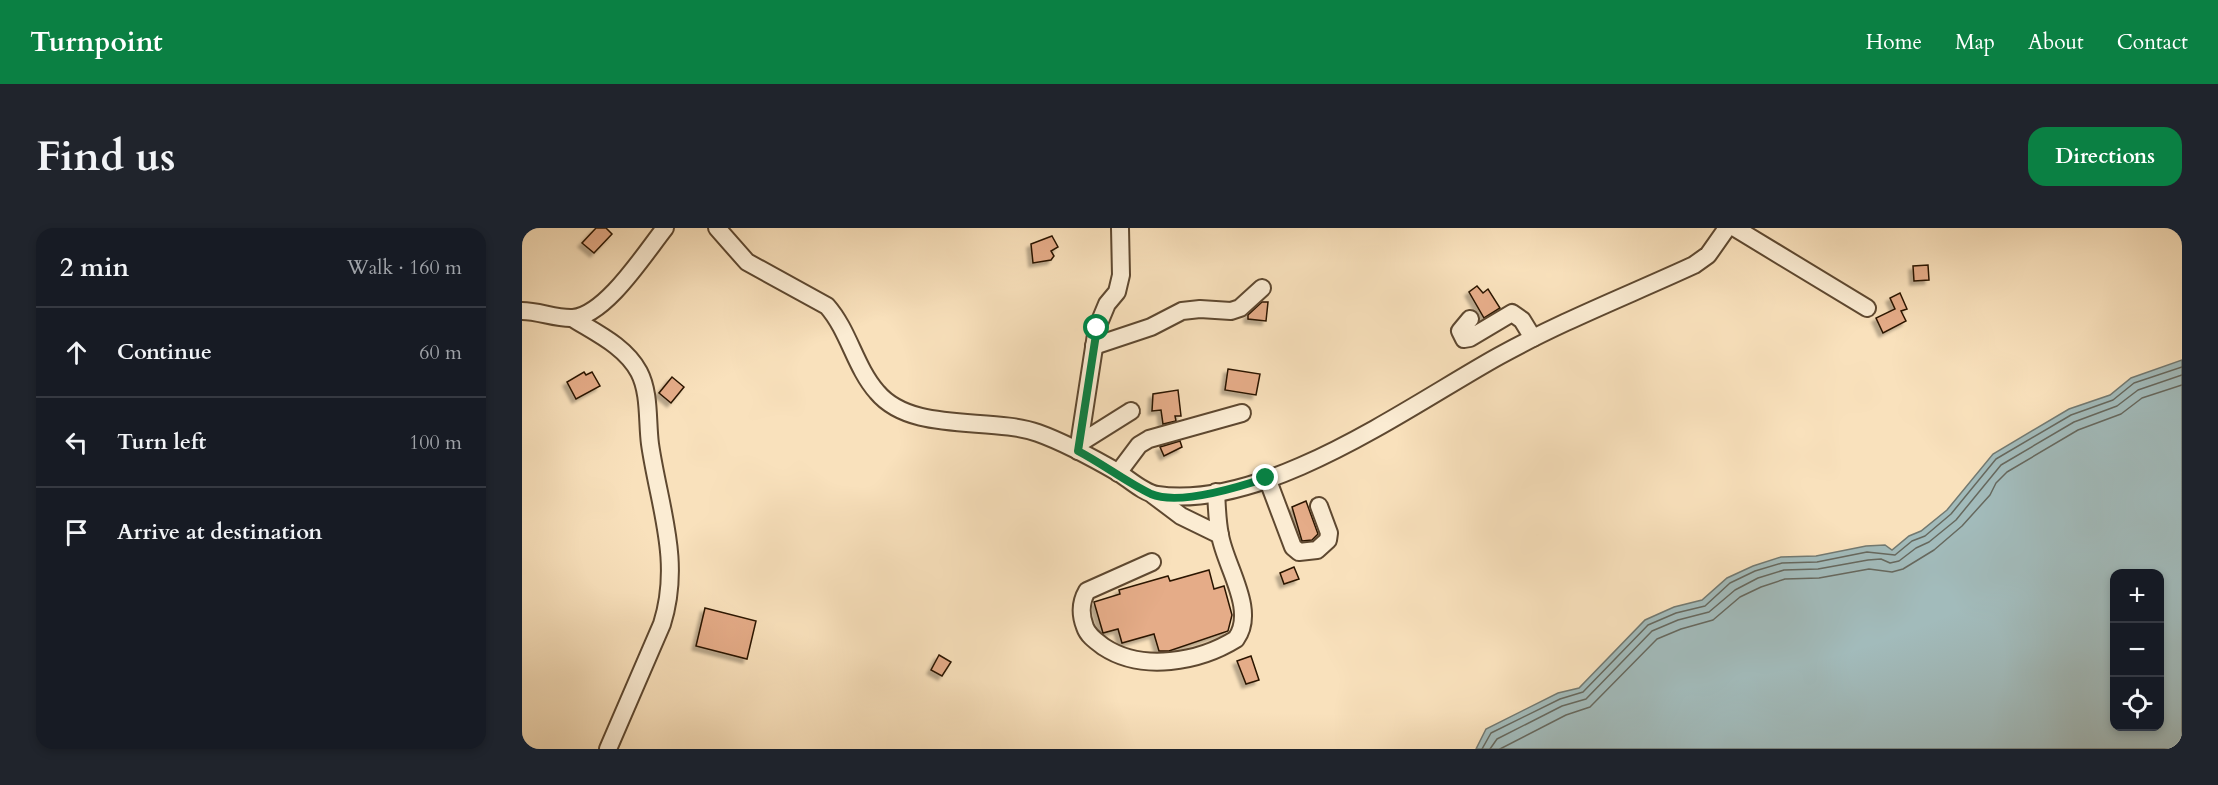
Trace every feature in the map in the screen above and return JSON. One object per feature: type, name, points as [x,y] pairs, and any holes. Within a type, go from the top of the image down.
[{"type":"street","points":[[572,318],[598,308],[665,228]]},
{"type":"street","points":[[717,228],[747,262],[827,306],[836,316],[866,379],[879,395],[895,407],[913,415],[935,419],[1037,432],[1079,447],[1153,495],[1180,516],[1220,535]]},
{"type":"street","points":[[1079,447],[1094,346],[1105,308],[1117,292],[1120,281],[1122,257],[1120,228]]},
{"type":"street","points":[[1153,495],[1180,496],[1216,492],[1266,478],[1378,428],[1500,355],[1694,265],[1708,255],[1728,228]]},
{"type":"street","points":[[1735,228],[1867,308]]},
{"type":"street","points":[[1094,346],[1151,327],[1191,309],[1231,312],[1240,308],[1262,288]]},
{"type":"street","points":[[522,311],[572,318],[624,352],[640,374],[647,406],[652,457],[667,526],[669,604],[608,749]]},
{"type":"street","points":[[1470,319],[1460,331],[1464,339],[1470,338],[1512,313],[1520,317],[1533,339]]},
{"type":"street","points":[[1079,447],[1131,411]]},
{"type":"street","points":[[1118,473],[1139,445],[1149,439],[1242,413]]},
{"type":"street","points":[[1266,478],[1293,547],[1299,552],[1317,550],[1328,540],[1329,533],[1319,506]]},
{"type":"street","points":[[1152,562],[1087,591],[1082,600],[1081,609],[1086,631],[1095,641],[1112,652],[1135,660],[1179,660],[1225,646],[1236,639],[1244,621],[1220,535],[1216,492]]},
{"type":"water","points":[[2182,360],[2182,749],[1476,749],[1486,729],[1558,693],[1579,688],[1645,620],[1674,607],[1702,600],[1727,578],[1781,557],[1816,556],[1866,546],[1885,545],[1892,550],[1947,510],[1993,454],[2069,409],[2110,395],[2131,378]]},
{"type":"building","points":[[596,228],[606,228],[612,234],[594,253],[582,243]]},
{"type":"building","points":[[1052,236],[1058,247],[1051,251],[1054,256],[1051,260],[1033,263],[1031,244]]},
{"type":"building","points":[[1928,265],[1929,280],[1914,281],[1913,266]]},
{"type":"building","points":[[1477,286],[1483,293],[1488,289],[1500,308],[1484,318],[1469,292]]},
{"type":"building","points":[[1900,293],[1907,309],[1901,311],[1906,321],[1883,333],[1876,318],[1895,309],[1890,298]]},
{"type":"building","points":[[1262,302],[1268,302],[1266,321],[1248,319],[1248,315]]},
{"type":"building","points":[[1228,369],[1260,374],[1256,395],[1225,390]]},
{"type":"building","points":[[584,372],[586,375],[592,372],[600,386],[576,399],[567,382]]},
{"type":"building","points":[[672,377],[684,387],[671,403],[659,393]]},
{"type":"building","points":[[1178,390],[1181,416],[1175,416],[1176,421],[1163,424],[1161,410],[1152,411],[1153,394]]},
{"type":"building","points":[[1180,441],[1182,447],[1164,456],[1160,447]]},
{"type":"building","points":[[1306,501],[1318,534],[1312,540],[1302,541],[1292,507]]},
{"type":"building","points":[[1294,567],[1299,579],[1284,584],[1280,573]]},
{"type":"building","points":[[1209,570],[1214,589],[1224,586],[1232,615],[1228,631],[1169,651],[1159,651],[1154,634],[1122,643],[1118,629],[1103,633],[1094,602],[1120,594],[1119,590],[1168,576],[1170,581]]},
{"type":"building","points":[[705,608],[756,621],[747,659],[696,646]]},
{"type":"building","points":[[939,655],[951,662],[942,676],[931,670]]},
{"type":"building","points":[[1251,656],[1259,680],[1246,684],[1237,661]]},
{"type":"route","points":[[1097,328],[1089,392],[1078,451],[1153,495],[1180,496],[1216,492],[1266,478]]}]
